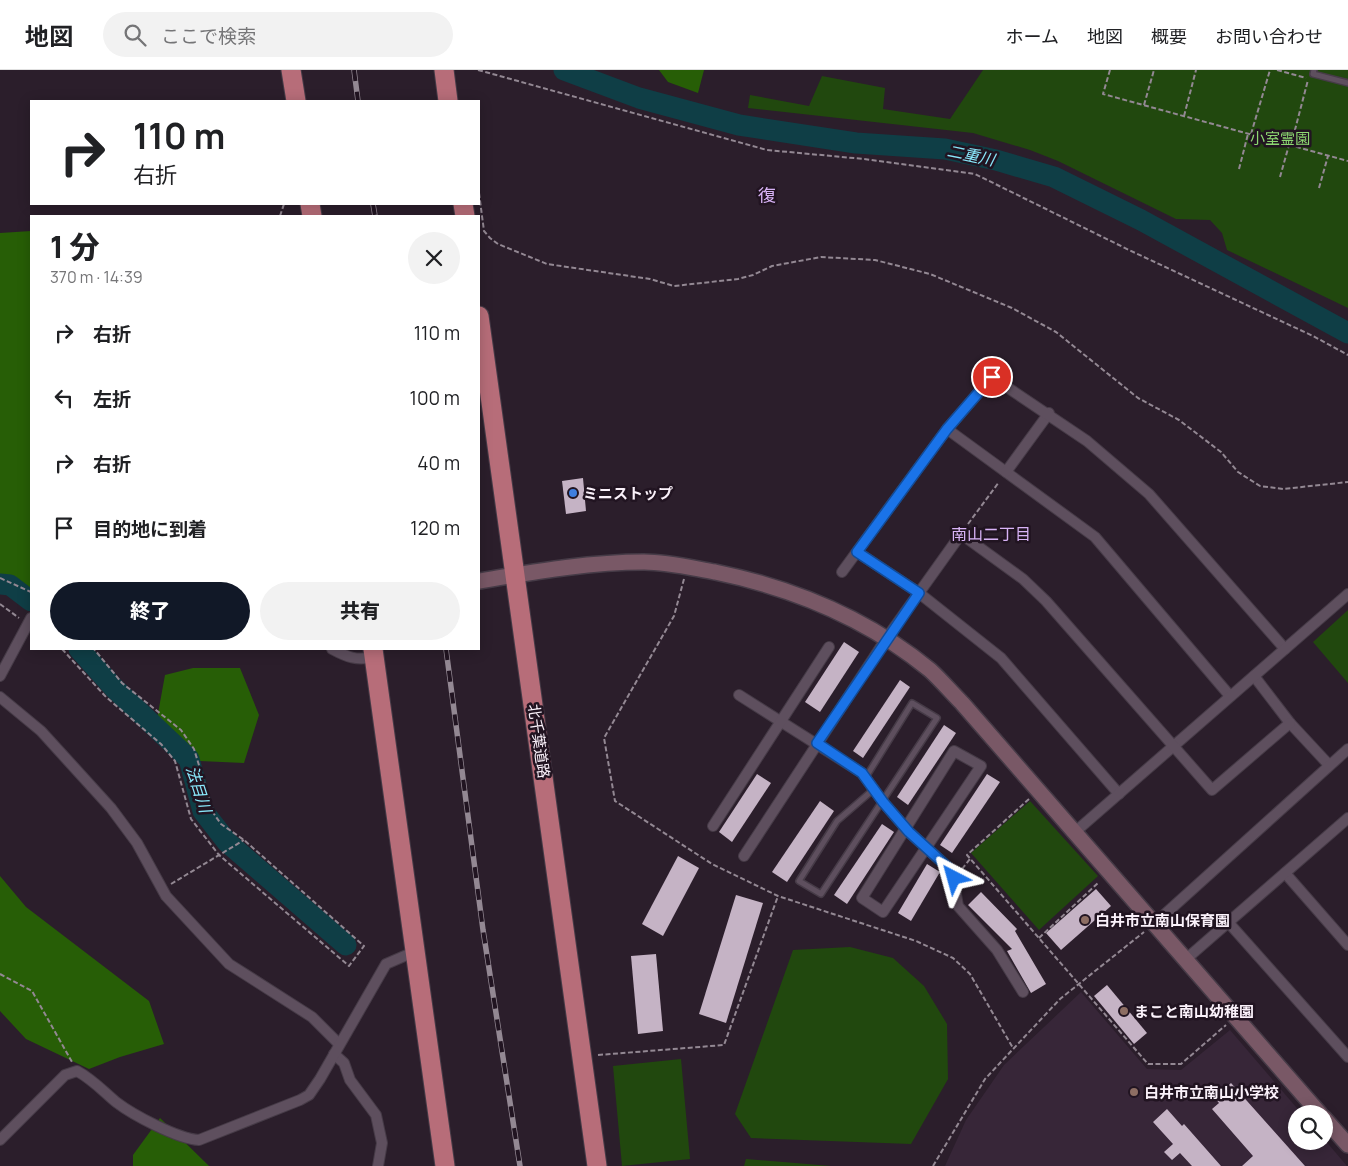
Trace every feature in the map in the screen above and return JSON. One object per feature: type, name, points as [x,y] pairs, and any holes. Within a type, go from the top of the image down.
[{"type":"highway","points":[[291,70],[296,100]]},
{"type":"highway","points":[[444,70],[448,100]]},
{"type":"highway","name":"北千葉道路","points":[[480,329],[511,576],[597,1166]]},
{"type":"highway","points":[[373,653],[445,1166]]},
{"type":"street","points":[[842,572],[947,429],[992,377],[1087,441],[1149,494],[1285,648]]},
{"type":"street","points":[[1006,472],[1048,413]]},
{"type":"street","points":[[947,429],[1095,537],[1230,696]]},
{"type":"street","points":[[744,856],[886,638],[960,534],[1023,579],[1046,601],[1212,790],[1290,723]]},
{"type":"street","points":[[857,552],[919,593],[1001,658],[1119,794]]},
{"type":"street","points":[[480,581],[597,564],[646,562],[687,566],[750,579],[790,591],[856,621],[886,638],[931,671],[962,703],[1312,1105]]},
{"type":"street","points":[[1075,832],[1348,594]]},
{"type":"street","points":[[0,676],[30,621]]},
{"type":"street","points":[[714,826],[829,647]]},
{"type":"street","points":[[334,650],[349,658],[359,660],[373,653]]},
{"type":"street","points":[[1254,676],[1290,723],[1329,765]]},
{"type":"street","points":[[739,695],[862,773],[883,802],[924,848],[952,871],[958,906],[997,950],[1023,992]]},
{"type":"street","points":[[0,697],[41,731],[110,808],[137,843],[163,890],[229,964],[312,1017],[337,1049],[350,1080],[376,1115],[382,1143],[378,1166]]},
{"type":"street","points":[[1154,924],[1348,749]]},
{"type":"street","points":[[954,751],[981,766],[924,848],[883,912],[862,898],[905,827],[954,751]]},
{"type":"street","points":[[1185,960],[1344,821],[1348,832]]},
{"type":"street","points":[[1285,874],[1348,946]]},
{"type":"street","points":[[1228,922],[1348,1057]]},
{"type":"street","points":[[0,1140],[65,1075],[77,1071],[86,1076],[118,1103],[186,1139],[199,1140],[309,1095],[386,964],[416,951]]},
{"type":"street","points":[[1333,1128],[1348,1145]]},
{"type":"lane","points":[[1314,70],[1313,74],[1348,83]]},
{"type":"lane","points":[[865,777],[912,703],[937,718],[821,894],[799,880],[837,821],[874,789]]},
{"type":"path","points":[[478,70],[767,150],[864,158],[975,174],[1129,250],[1313,336],[1348,355]]},
{"type":"path","points":[[1110,70],[1103,94],[1348,161]]},
{"type":"path","points":[[1144,105],[1154,70]]},
{"type":"path","points":[[1184,116],[1196,70]]},
{"type":"path","points":[[1239,169],[1270,70]]},
{"type":"path","points":[[1277,70],[1309,79],[1280,177]]},
{"type":"path","points":[[1319,188],[1328,155]]},
{"type":"path","points":[[480,201],[484,231],[498,244],[547,264],[650,279],[674,286],[738,279],[753,275],[772,266],[821,257],[875,260],[930,274],[1012,308],[1056,332],[1138,398],[1180,420],[1221,452],[1238,472],[1260,486],[1283,489],[1348,482]]},
{"type":"path","points":[[960,534],[1006,472]]},
{"type":"path","points":[[687,566],[674,616],[604,738],[615,801],[712,864],[778,896],[916,941],[953,958],[970,974],[1013,1048]]},
{"type":"path","points":[[0,578],[30,592]]},
{"type":"path","points":[[0,604],[30,621]]},
{"type":"path","points":[[63,650],[106,696],[162,744],[175,761],[191,819],[219,855],[348,966],[364,946],[244,840],[221,824],[214,814],[194,749],[180,730],[122,684],[95,650]]},
{"type":"path","points":[[1039,790],[967,855],[1038,938],[1148,1064],[1181,1064],[1235,1017]]},
{"type":"path","points":[[163,890],[244,840]]},
{"type":"path","points":[[1038,938],[1109,872]]},
{"type":"path","points":[[598,1055],[724,1044],[778,896]]},
{"type":"path","points":[[933,1166],[985,1079],[1013,1048],[1060,999],[1154,924]]},
{"type":"path","points":[[0,974],[32,992],[77,1071]]},
{"type":"shaded area","name":"白井市立南山小学校","points":[[1081,992],[1147,1069],[1181,1070],[1230,1030],[1294,1105],[1288,1105],[1288,1150],[1333,1150],[1347,1166],[945,1166],[966,1120],[1004,1065]]},
{"type":"green space","points":[[659,70],[704,70],[698,93],[668,82]]},
{"type":"green space","name":"小室霊園","points":[[983,70],[1348,70],[1348,308],[1227,250],[1222,233],[1210,220],[1176,219],[1058,161],[1030,150],[973,133],[748,108],[750,95],[809,106],[822,76],[885,88],[883,109],[950,119]]},
{"type":"green space","points":[[30,231],[30,588],[0,589],[0,233]]},
{"type":"green space","points":[[1348,610],[1348,683],[1313,642]]},
{"type":"green space","points":[[193,668],[240,668],[259,715],[244,763],[200,761],[157,719],[165,675]]},
{"type":"green space","points":[[1030,801],[1098,876],[1039,930],[971,853]]},
{"type":"green space","points":[[0,876],[26,907],[149,1001],[164,1044],[120,1057],[89,1069],[26,1039],[0,1011]]},
{"type":"green space","points":[[850,947],[893,958],[924,986],[947,1024],[948,1079],[911,1144],[751,1138],[735,1114],[793,950]]},
{"type":"green space","points":[[681,1059],[690,1159],[622,1166],[613,1066]]},
{"type":"green space","points":[[160,1118],[209,1166],[133,1166],[133,1155]]},
{"type":"green space","points":[[746,1159],[831,1166],[744,1166]]},
{"type":"building","points":[[583,478],[586,511],[566,514],[562,481]]},
{"type":"building","points":[[844,642],[859,652],[820,712],[805,702]]},
{"type":"building","points":[[900,680],[910,687],[863,758],[853,751]]},
{"type":"building","points":[[944,725],[956,733],[908,805],[897,797]]},
{"type":"building","points":[[757,774],[771,783],[732,842],[719,832]]},
{"type":"building","points":[[987,774],[1000,782],[952,853],[940,845]]},
{"type":"building","points":[[820,801],[834,811],[787,882],[772,872]]},
{"type":"building","points":[[882,824],[894,832],[847,904],[834,895]]},
{"type":"building","points":[[678,856],[699,868],[663,936],[642,924]]},
{"type":"building","points":[[927,864],[940,872],[911,921],[898,913]]},
{"type":"building","points":[[1096,889],[1111,906],[1061,950],[1046,933]]},
{"type":"building","points":[[981,892],[1017,929],[1015,931],[1046,984],[1031,993],[1007,951],[1012,949],[968,905]]},
{"type":"building","points":[[736,895],[763,903],[726,1023],[699,1014]]},
{"type":"building","points":[[656,954],[663,1031],[638,1034],[631,956]]},
{"type":"building","points":[[1107,985],[1147,1033],[1134,1044],[1094,996]]},
{"type":"building","points":[[1231,1083],[1288,1147],[1288,1150],[1291,1150],[1305,1166],[1242,1166],[1253,1156],[1212,1109],[1219,1103],[1215,1098]]},
{"type":"building","points":[[1167,1109],[1182,1126],[1184,1124],[1221,1166],[1192,1166],[1180,1153],[1172,1160],[1164,1152],[1173,1144],[1153,1122]]},
{"type":"waterway","name":"二重川","points":[[564,70],[639,98],[739,125],[856,143],[945,149],[996,160],[1054,177],[1141,220],[1348,333]]},
{"type":"waterway","name":"法目川","points":[[0,584],[10,585],[30,600]]},
{"type":"waterway","name":"法目川","points":[[80,650],[114,688],[189,759],[203,811],[227,842],[346,945]]},
{"type":"railway","points":[[354,70],[358,100]]},
{"type":"railway","points":[[373,205],[375,215]]},
{"type":"railway","points":[[446,650],[483,930],[520,1166]]},
{"type":"place","name":"ミニストップ","points":[[573,493]]},
{"type":"place","name":"白井市立南山保育園","points":[[1085,920]]},
{"type":"place","name":"まこと南山幼稚園","points":[[1124,1011]]},
{"type":"place","name":"白井市立南山小学校","points":[[1134,1092]]},
{"type":"district","name":"復","points":[[767,195]]},
{"type":"district","name":"南山二丁目","points":[[991,534]]},
{"type":"route","points":[[954,878],[952,871],[924,848],[909,832],[883,802],[862,773],[817,743],[886,638],[919,593],[857,552],[947,429],[992,377]]}]
